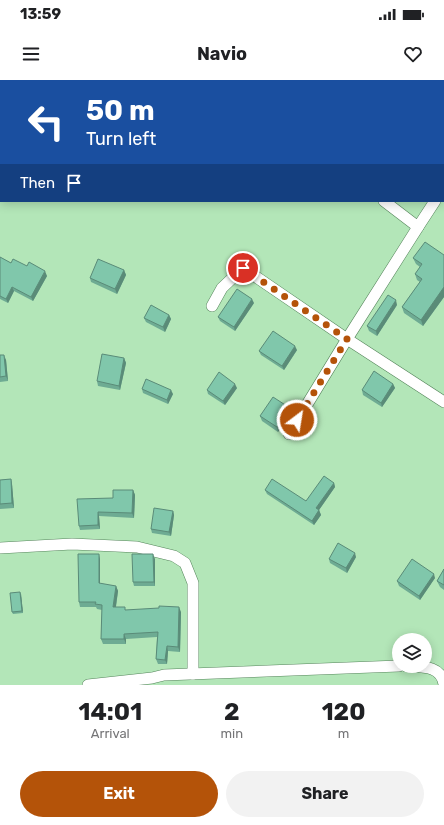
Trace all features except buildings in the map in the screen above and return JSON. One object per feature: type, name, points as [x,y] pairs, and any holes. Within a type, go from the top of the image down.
[{"type":"street","points":[[385,202],[418,228]]},
{"type":"street","points":[[289,434],[347,339],[434,202]]},
{"type":"street","points":[[212,306],[222,288],[243,268],[347,339],[444,402]]},
{"type":"street","points":[[0,548],[72,544],[137,547],[174,556],[184,564],[193,583],[192,674]]},
{"type":"street","points":[[88,685],[152,682],[164,675],[392,666]]},
{"type":"street","points":[[432,669],[443,677],[444,684]]},
{"type":"route","points":[[243,268],[347,339],[297,420]]}]
